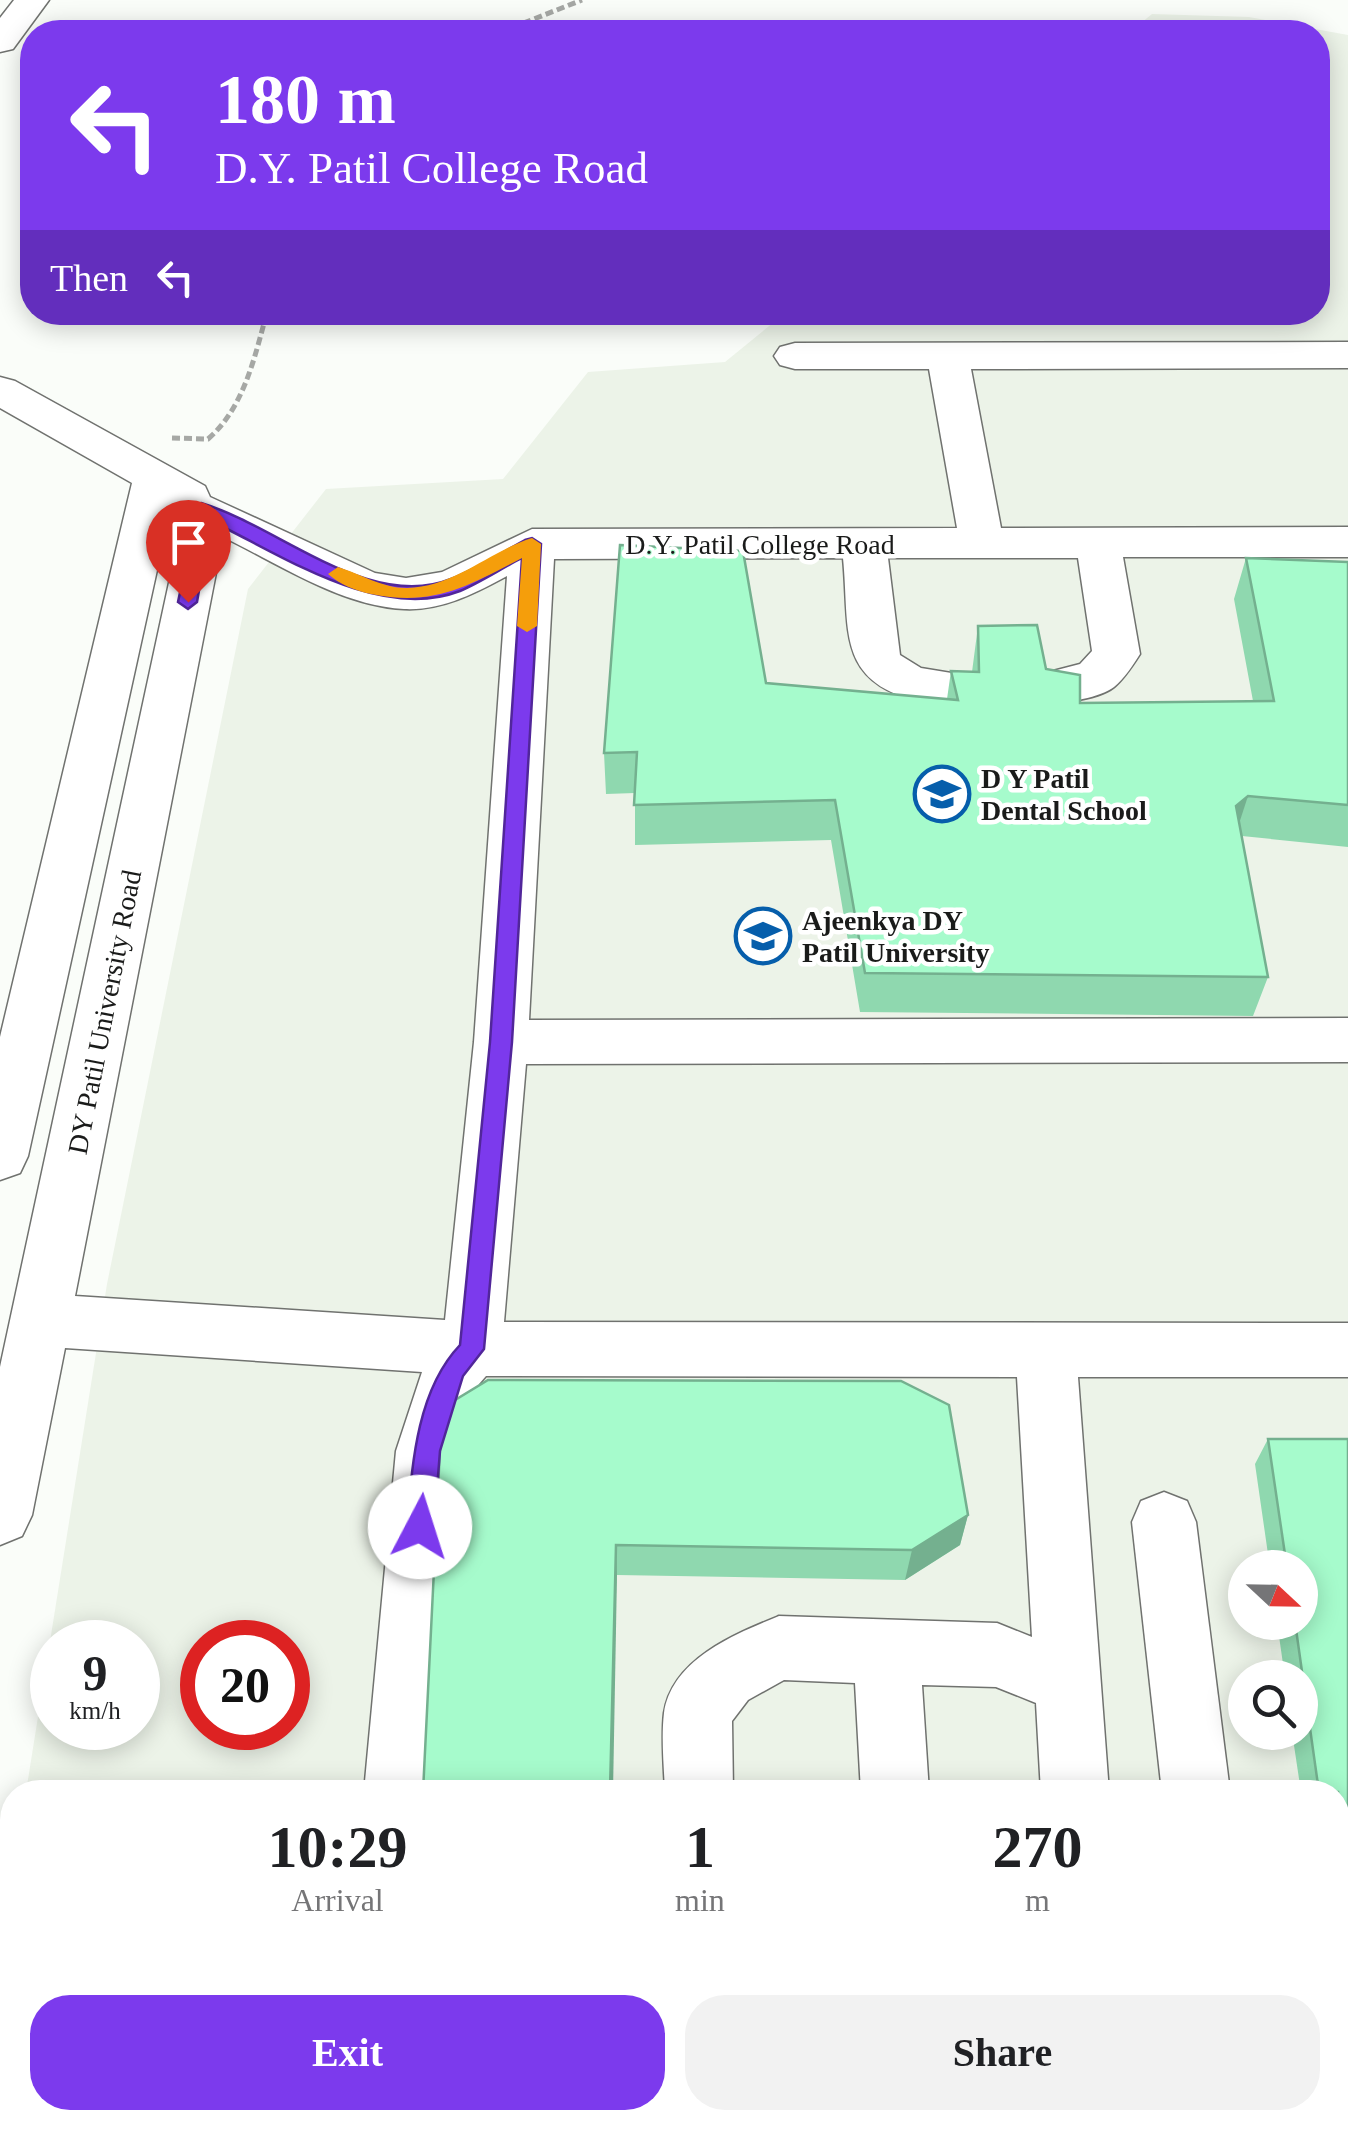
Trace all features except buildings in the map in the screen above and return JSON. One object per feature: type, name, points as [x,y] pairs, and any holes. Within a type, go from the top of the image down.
[{"type":"street","points":[[0,41],[32,0]]},
{"type":"street","points":[[795,356],[1348,355]]},
{"type":"street","points":[[948,356],[982,544]]},
{"type":"street","name":"D.Y. Patil College Road","points":[[0,390],[100,447],[169,497],[364,586],[406,594],[453,586],[532,544],[1348,542]]},
{"type":"street","points":[[0,1156],[169,497]]},
{"type":"street","name":"DY Patil University Road","points":[[0,1515],[203,527],[169,497]]},
{"type":"street","points":[[399,1780],[427,1451],[452,1370],[472,1349],[501,1042],[532,544]]},
{"type":"street","points":[[1043,690],[1096,677],[1110,666],[1116,654],[1098,544]]},
{"type":"street","points":[[864,545],[877,660],[885,672],[907,682],[971,690]]},
{"type":"street","points":[[501,1042],[1348,1040]]},
{"type":"street","points":[[42,1320],[472,1349],[1348,1350]]},
{"type":"street","points":[[1046,1350],[1074,1780]]},
{"type":"street","points":[[1164,1522],[1195,1780]]},
{"type":"street","points":[[699,1780],[698,1711],[724,1676],[780,1648],[997,1656],[1066,1683]]},
{"type":"street","points":[[886,1652],[895,1780]]},
{"type":"path","points":[[532,20],[582,0]]},
{"type":"path","points":[[100,447],[158,439],[208,439],[218,433],[252,362],[263,325]]},
{"type":"shaded area","name":"Ajeenkya DY Patil University","points":[[1152,14],[1266,20],[1145,20]]},
{"type":"shaded area","name":"Ajeenkya DY Patil University","points":[[1330,32],[1348,35],[1348,1780],[28,1780],[33,1750],[160,1750],[160,1620],[53,1620],[107,1284],[248,589],[326,489],[503,479],[588,372],[725,362],[770,325],[1330,325]]},
{"type":"slow traffic","points":[[338,574],[364,586],[406,594],[453,586],[532,544],[527,626]]},
{"type":"place","name":"D Y Patil Dental School","points":[[942,794]]},
{"type":"place","name":"Ajeenkya DY Patil University","points":[[763,936]]},
{"type":"route","points":[[188,602],[203,527],[201,509],[364,586],[406,594],[453,586],[532,544],[501,1042],[472,1349],[452,1370],[427,1451],[420,1527]]}]
